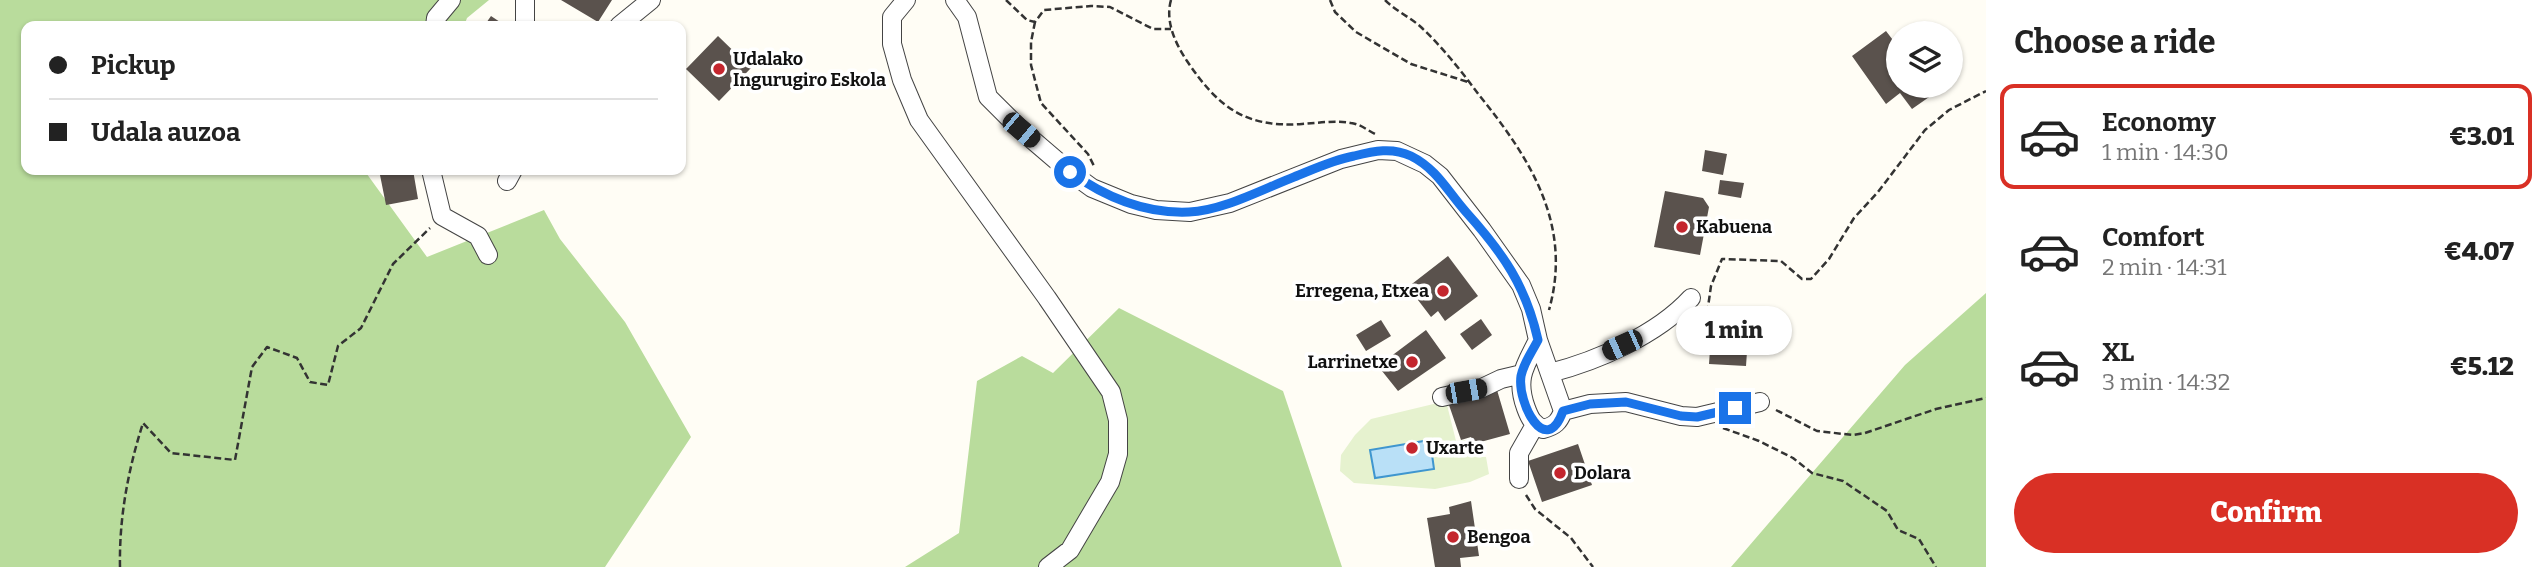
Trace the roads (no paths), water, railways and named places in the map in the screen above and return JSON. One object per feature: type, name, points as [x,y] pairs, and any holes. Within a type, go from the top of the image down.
[{"type":"street","points":[[436,21],[452,0]]},
{"type":"street","points":[[525,0],[525,21]]},
{"type":"street","points":[[624,21],[651,0]]},
{"type":"street","points":[[906,0],[892,17],[892,44],[902,80],[919,120],[1111,392],[1118,420],[1118,454],[1110,482],[1070,550],[1048,567]]},
{"type":"street","points":[[955,0],[967,17],[988,96],[1021,130],[1070,172],[1108,196],[1156,210],[1190,212],[1230,203],[1341,159],[1378,150],[1397,151],[1425,164],[1440,177],[1521,285],[1563,411],[1560,421],[1543,429],[1535,425],[1521,389],[1526,360],[1538,340]]},
{"type":"street","points":[[432,175],[442,216],[478,236],[488,255]]},
{"type":"street","points":[[1549,373],[1579,364],[1646,334],[1674,315],[1691,299]]},
{"type":"street","points":[[1442,397],[1482,388],[1501,379],[1522,374]]},
{"type":"street","points":[[1563,411],[1590,404],[1626,402],[1681,416],[1697,417],[1760,402]]},
{"type":"street","points":[[1519,479],[1519,453],[1535,425]]},
{"type":"water","points":[[1430,440],[1434,469],[1375,478],[1370,450]]},
{"type":"place","name":"Udalako Ingurugiro Eskola","points":[[719,69]]},
{"type":"place","name":"Kabuena","points":[[1682,227]]},
{"type":"place","name":"Erregena, Etxea","points":[[1443,291]]},
{"type":"place","name":"Larrinetxe","points":[[1412,362]]},
{"type":"place","name":"Uxarte","points":[[1412,448]]},
{"type":"place","name":"Dolara","points":[[1560,473]]},
{"type":"place","name":"Bengoa","points":[[1453,537]]}]
